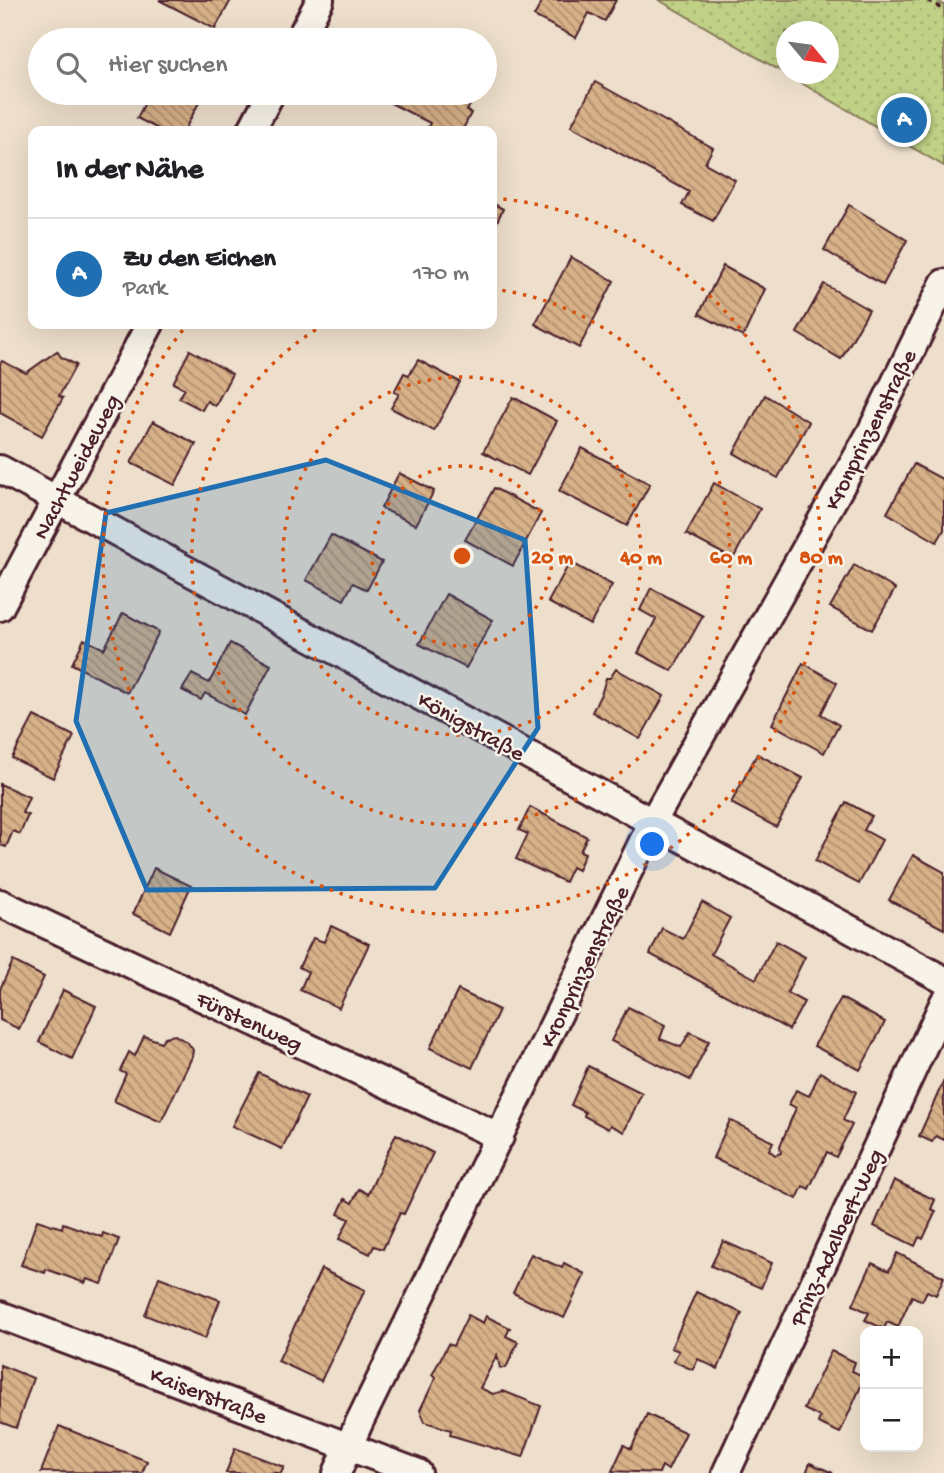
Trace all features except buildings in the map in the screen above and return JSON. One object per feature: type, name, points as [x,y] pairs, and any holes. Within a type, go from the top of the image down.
[{"type":"street","points":[[305,28],[320,0]]},
{"type":"street","points":[[254,126],[265,105]]},
{"type":"street","name":"Kronprinzenstraße","points":[[337,1473],[652,823],[871,432],[944,282]]},
{"type":"street","name":"Nachtweideweg","points":[[0,607],[146,329]]},
{"type":"street","name":"Königstraße","points":[[0,469],[944,980]]},
{"type":"street","name":"Fürstenweg","points":[[0,903],[500,1137]]},
{"type":"street","name":"Prinz-Adalbert-Weg","points":[[726,1473],[944,1002]]},
{"type":"street","name":"Kaiserstraße","points":[[0,1315],[418,1473]]},
{"type":"path","points":[[928,0],[944,10]]},
{"type":"highlighted area","points":[[326,460],[525,540],[538,728],[435,888],[147,890],[76,721],[106,513]]},
{"type":"green space","points":[[659,0],[936,0],[944,5],[944,166],[803,84],[839,84],[839,21],[776,21],[776,68]]},
{"type":"place","name":"Zu den Eichen","points":[[904,120]]}]
